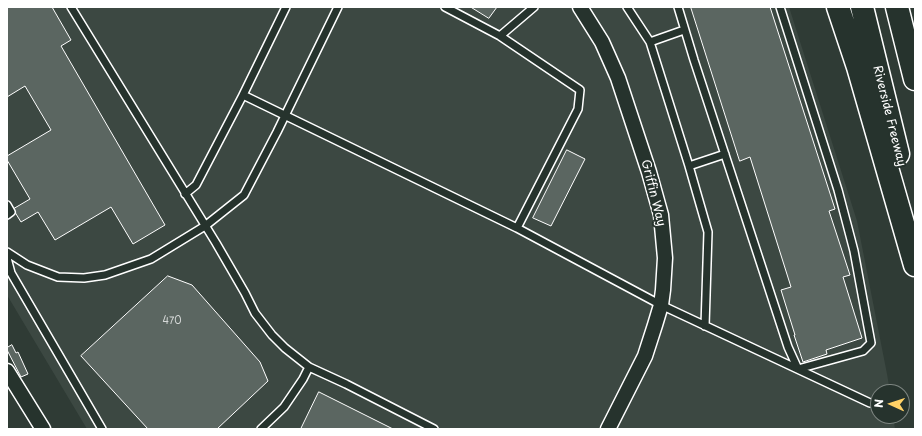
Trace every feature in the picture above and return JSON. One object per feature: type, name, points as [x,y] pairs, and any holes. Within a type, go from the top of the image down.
[{"type":"highway","points":[[838,7],[858,67],[915,265]]},
{"type":"highway","name":"Riverside Freeway","points":[[862,7],[915,224]]},
{"type":"highway","points":[[897,7],[915,79]]},
{"type":"street","name":"Griffin Way","points":[[580,7],[602,42],[618,78],[661,215],[665,258],[661,305],[645,356],[608,429]]},
{"type":"street","points":[[7,371],[43,429]]},
{"type":"lane","points":[[71,7],[205,226],[245,293],[255,313],[272,334],[285,348],[310,366],[434,429]]},
{"type":"lane","points":[[185,194],[196,185],[243,95],[286,7]]},
{"type":"lane","points":[[7,252],[27,265],[58,277],[84,278],[105,275],[151,259],[205,226],[244,195],[338,7]]},
{"type":"lane","points":[[445,7],[500,36],[580,90],[578,109],[516,228]]},
{"type":"lane","points":[[500,36],[534,7]]},
{"type":"lane","points":[[627,7],[650,42],[708,232],[705,326]]},
{"type":"lane","points":[[678,7],[684,30],[788,347],[798,369]]},
{"type":"lane","points":[[780,7],[838,190],[854,251],[871,343],[863,351],[798,369]]},
{"type":"lane","points":[[650,42],[684,30]]},
{"type":"lane","points":[[243,95],[516,228],[661,305],[870,403]]},
{"type":"lane","points":[[689,166],[725,154]]},
{"type":"lane","points":[[7,205],[12,212],[7,215]]},
{"type":"lane","points":[[7,258],[11,273],[102,429]]},
{"type":"lane","points":[[260,429],[284,407],[310,366]]},
{"type":"shaded area","points":[[7,7],[789,7],[857,221],[887,374],[889,384],[870,384],[870,424],[894,424],[895,429],[87,429],[7,295]]},
{"type":"building","points":[[7,7],[52,7],[71,40],[61,46],[165,225],[133,244],[111,207],[55,240],[38,212],[21,222],[13,209],[30,199],[7,160],[7,156],[51,130],[25,86],[7,97]]},
{"type":"building","points":[[471,7],[497,7],[489,18]]},
{"type":"building","points":[[691,7],[770,7],[835,209],[829,211],[850,275],[843,277],[862,338],[826,350],[827,354],[803,362],[781,290],[791,287],[750,157],[740,161]]},
{"type":"building","points":[[567,150],[585,159],[551,226],[533,218]]},
{"type":"building","points":[[168,276],[192,285],[260,362],[268,381],[217,429],[148,429],[81,356]]},
{"type":"building","points":[[12,345],[16,353],[18,352],[28,374],[21,377],[7,350],[7,348]]},
{"type":"building","points":[[319,392],[393,429],[301,429]]}]
